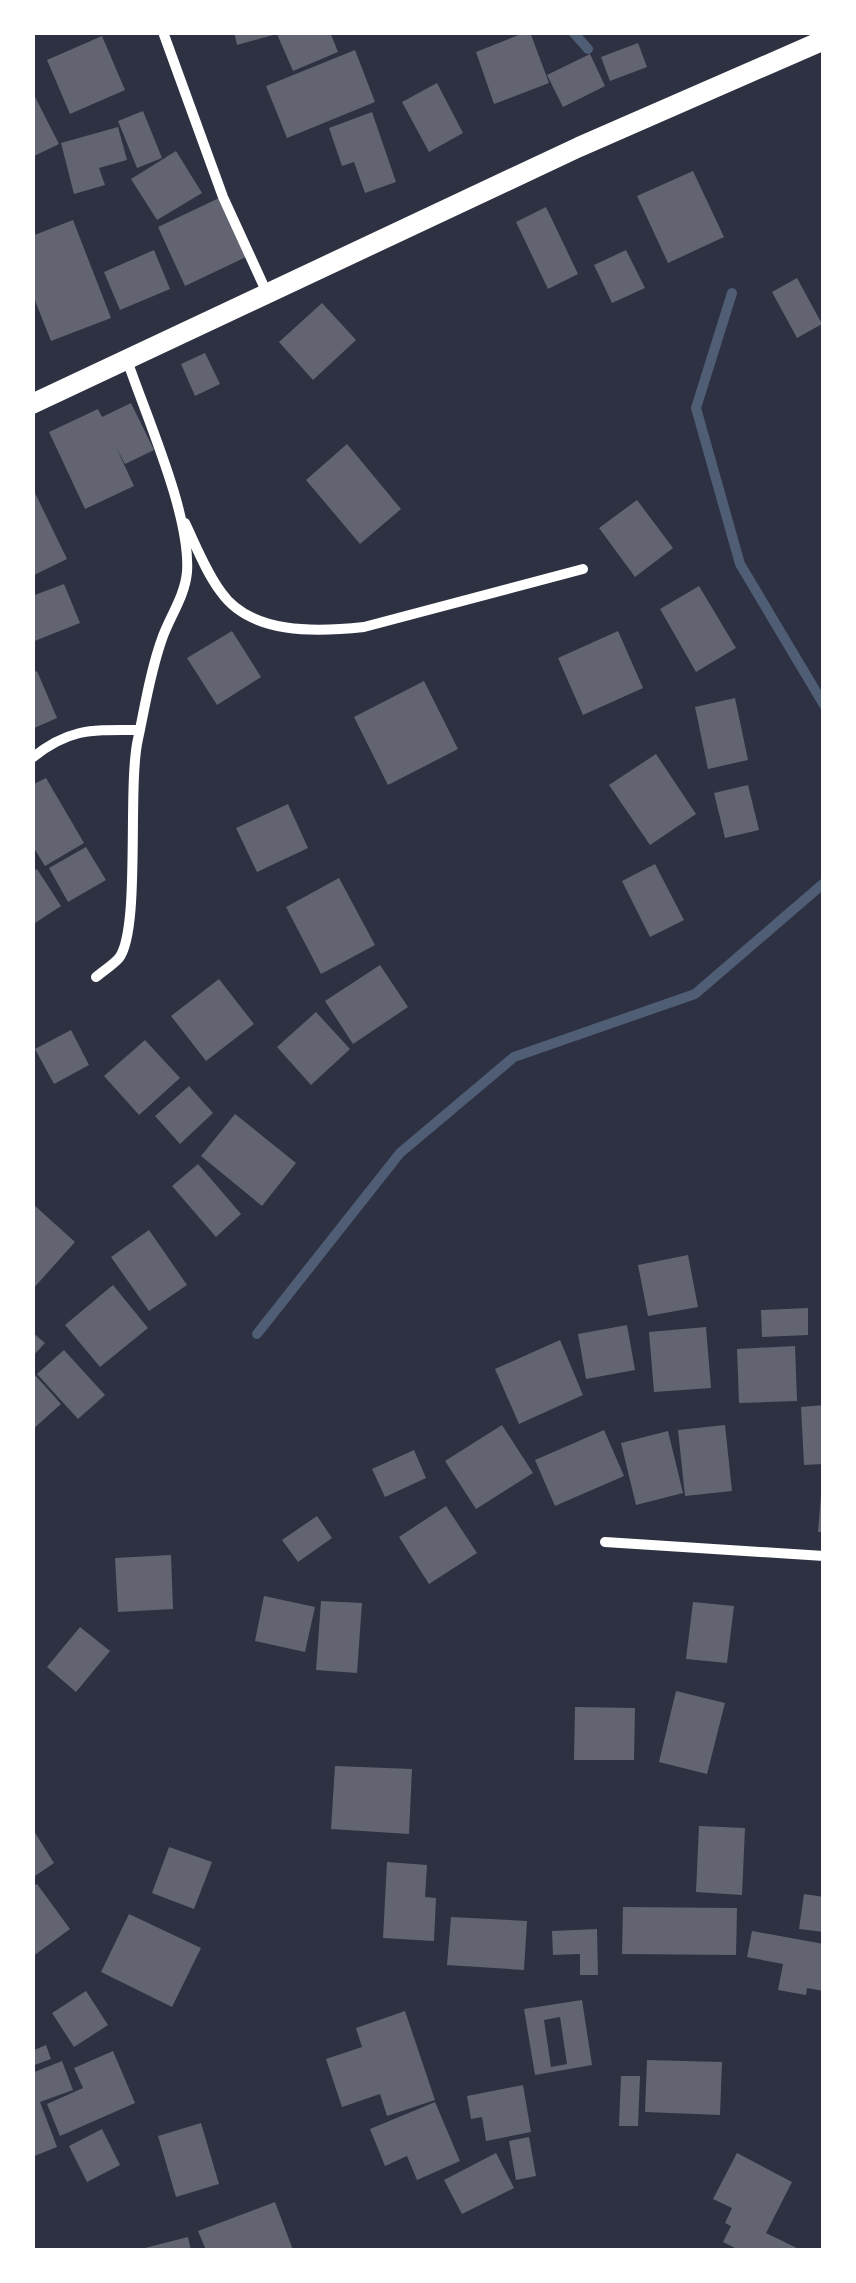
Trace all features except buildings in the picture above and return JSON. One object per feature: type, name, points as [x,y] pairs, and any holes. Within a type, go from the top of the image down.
[{"type":"main road","points":[[32,404],[579,147],[824,40]]},
{"type":"street","points":[[164,32],[223,196],[267,294]]},
{"type":"street","points":[[127,360],[181,516],[221,593],[251,620],[338,630],[364,627],[583,569]]},
{"type":"street","points":[[96,977],[118,959],[130,921],[133,770],[162,638],[180,600],[187,571],[181,516]]},
{"type":"street","points":[[32,758],[68,734],[140,730]]},
{"type":"street","points":[[605,1542],[824,1556]]},
{"type":"waterway","points":[[573,32],[588,49]]},
{"type":"waterway","points":[[732,293],[696,408],[740,564],[824,705]]},
{"type":"waterway","points":[[257,1334],[400,1153],[514,1057],[695,994],[824,883]]}]
